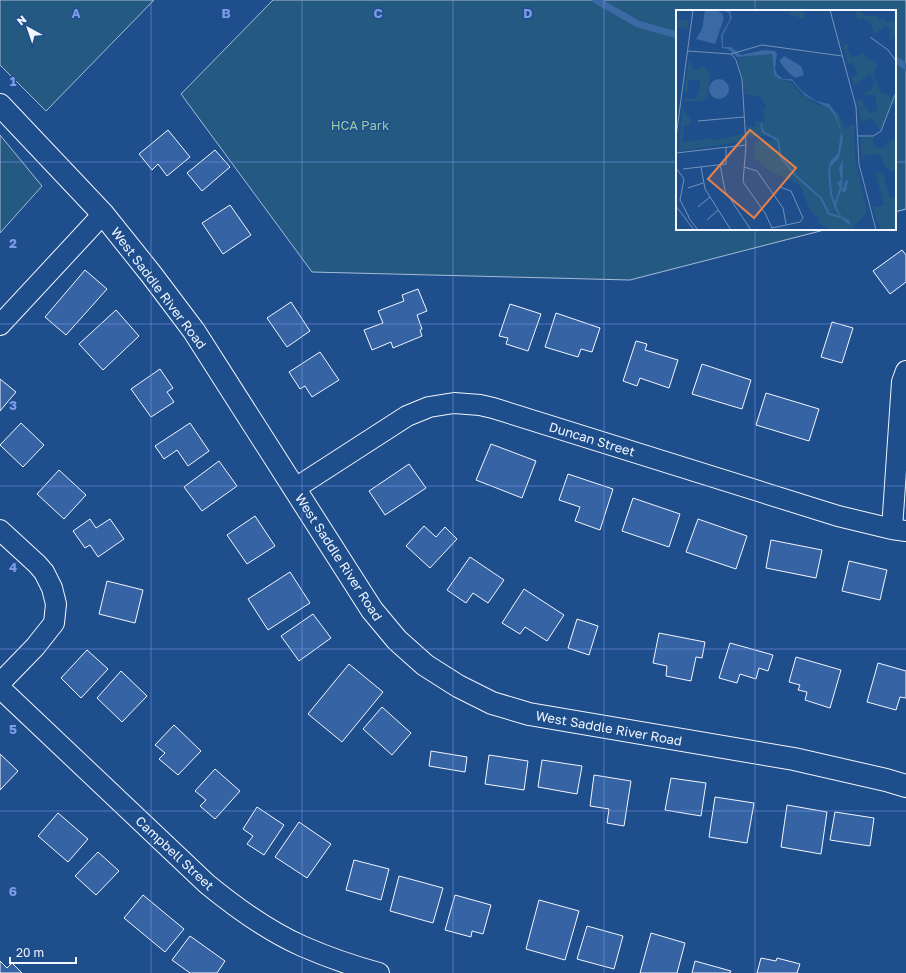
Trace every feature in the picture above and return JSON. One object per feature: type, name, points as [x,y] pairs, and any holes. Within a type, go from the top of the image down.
[{"type":"street","name":"West Saddle River Road","points":[[0,105],[103,214],[151,274],[194,331],[372,610],[397,640],[426,665],[464,690],[492,703],[529,714],[794,759],[906,786]]},
{"type":"street","points":[[0,325],[103,214]]},
{"type":"street","points":[[899,530],[902,382],[906,371]]},
{"type":"street","name":"Duncan Street","points":[[294,489],[407,416],[429,407],[454,403],[480,405],[493,408],[838,516],[899,530]]},
{"type":"street","points":[[0,530],[44,572],[52,588],[56,604],[54,623],[35,647],[0,683]]},
{"type":"street","name":"Campbell Street","points":[[0,688],[220,895],[262,924],[301,945],[348,964],[380,973]]},
{"type":"green space","points":[[0,0],[154,0],[46,111],[0,65]]},
{"type":"green space","name":"HCA Park","points":[[273,0],[906,0],[906,209],[896,212],[896,10],[676,10],[676,230],[824,230],[630,280],[312,272],[181,94]]},
{"type":"green space","points":[[0,135],[42,186],[0,233]]},
{"type":"building","points":[[168,130],[190,157],[167,176],[158,164],[152,170],[139,154]]},
{"type":"building","points":[[215,150],[230,167],[202,191],[187,173]]},
{"type":"building","points":[[230,205],[251,235],[223,254],[202,223]]},
{"type":"building","points":[[902,250],[906,255],[906,282],[890,294],[873,271]]},
{"type":"building","points":[[85,270],[107,289],[66,335],[45,317]]},
{"type":"building","points":[[418,289],[427,311],[417,315],[422,329],[420,330],[422,336],[393,348],[391,342],[372,350],[364,330],[383,323],[378,311],[404,301],[402,295]]},
{"type":"building","points":[[291,302],[310,331],[287,347],[267,318]]},
{"type":"building","points":[[510,304],[541,314],[528,351],[506,344],[508,338],[499,336]]},
{"type":"building","points":[[116,310],[139,336],[103,370],[79,344]]},
{"type":"building","points":[[556,313],[600,328],[592,352],[581,349],[578,357],[545,347]]},
{"type":"building","points":[[832,322],[853,328],[842,363],[821,357]]},
{"type":"building","points":[[636,341],[647,344],[645,350],[678,360],[669,388],[640,378],[637,386],[623,381]]},
{"type":"building","points":[[320,352],[339,380],[312,397],[305,386],[300,389],[289,372]]},
{"type":"building","points":[[702,364],[751,380],[742,409],[692,394]]},
{"type":"building","points":[[160,369],[173,388],[167,392],[174,402],[151,417],[131,389]]},
{"type":"building","points":[[0,379],[16,392],[0,411]]},
{"type":"building","points":[[766,393],[819,409],[809,441],[756,425]]},
{"type":"building","points":[[21,423],[44,445],[23,467],[0,445]]},
{"type":"building","points":[[190,423],[209,451],[188,466],[177,450],[164,459],[155,446]]},
{"type":"building","points":[[491,444],[536,461],[522,498],[476,480]]},
{"type":"building","points":[[219,461],[237,486],[202,511],[184,487]]},
{"type":"building","points":[[409,464],[426,488],[385,515],[369,491]]},
{"type":"building","points":[[59,470],[86,495],[64,519],[37,494]]},
{"type":"building","points":[[568,474],[613,489],[600,530],[575,521],[580,507],[559,500]]},
{"type":"building","points":[[633,498],[680,514],[669,547],[622,531]]},
{"type":"building","points":[[255,516],[275,546],[247,564],[227,535]]},
{"type":"building","points":[[90,519],[96,528],[110,519],[124,539],[98,557],[90,545],[85,548],[73,531]]},
{"type":"building","points":[[698,519],[747,536],[736,569],[686,552]]},
{"type":"building","points":[[424,526],[436,537],[445,527],[457,539],[430,568],[406,546]]},
{"type":"building","points":[[771,540],[822,550],[816,578],[766,568]]},
{"type":"building","points":[[470,557],[504,580],[488,603],[473,593],[466,603],[447,590]]},
{"type":"building","points":[[849,561],[887,570],[880,600],[842,591]]},
{"type":"building","points":[[290,572],[310,603],[268,630],[248,599]]},
{"type":"building","points":[[107,581],[143,590],[135,623],[99,614]]},
{"type":"building","points":[[524,589],[564,615],[547,641],[525,627],[520,634],[502,623]]},
{"type":"building","points":[[313,614],[331,638],[299,661],[281,636]]},
{"type":"building","points":[[577,619],[598,626],[589,655],[568,648]]},
{"type":"building","points":[[659,633],[705,642],[702,658],[696,657],[691,681],[666,676],[667,666],[653,663]]},
{"type":"building","points":[[730,643],[773,655],[768,671],[759,668],[756,679],[740,674],[737,683],[719,678]]},
{"type":"building","points":[[87,650],[108,669],[81,698],[61,678]]},
{"type":"building","points":[[796,657],[841,670],[830,708],[805,700],[807,692],[798,690],[800,685],[789,682]]},
{"type":"building","points":[[878,663],[906,671],[906,698],[900,697],[896,710],[867,702]]},
{"type":"building","points":[[349,664],[383,692],[342,742],[308,714]]},
{"type":"building","points":[[121,671],[147,696],[122,722],[97,698]]},
{"type":"building","points":[[382,707],[411,733],[392,755],[363,729]]},
{"type":"building","points":[[174,725],[201,751],[178,775],[159,759],[165,753],[155,745]]},
{"type":"building","points":[[431,751],[467,757],[465,772],[429,766]]},
{"type":"building","points":[[0,754],[18,771],[0,790]]},
{"type":"building","points":[[489,755],[528,761],[524,790],[485,784]]},
{"type":"building","points":[[542,760],[582,766],[577,794],[538,787]]},
{"type":"building","points":[[215,769],[240,791],[215,819],[200,806],[206,800],[195,791]]},
{"type":"building","points":[[594,775],[631,781],[624,826],[607,823],[609,809],[590,806]]},
{"type":"building","points":[[671,778],[706,783],[701,816],[665,810]]},
{"type":"building","points":[[715,797],[754,803],[747,843],[709,837]]},
{"type":"building","points":[[787,805],[827,812],[821,854],[781,847]]},
{"type":"building","points":[[257,807],[284,825],[264,855],[247,844],[253,836],[243,829]]},
{"type":"building","points":[[835,812],[874,818],[870,846],[830,840]]},
{"type":"building","points":[[58,813],[88,839],[68,862],[38,836]]},
{"type":"building","points":[[299,822],[331,844],[307,878],[275,857]]},
{"type":"building","points":[[98,852],[119,871],[96,895],[75,876]]},
{"type":"building","points":[[354,860],[389,869],[381,900],[346,890]]},
{"type":"building","points":[[399,876],[443,888],[433,923],[390,911]]},
{"type":"building","points":[[143,895],[184,929],[165,952],[124,918]]},
{"type":"building","points":[[455,895],[491,905],[483,934],[472,931],[471,937],[445,930]]},
{"type":"building","points":[[539,900],[579,911],[565,960],[526,949]]},
{"type":"building","points":[[587,926],[623,936],[614,969],[577,959]]},
{"type":"building","points":[[651,933],[685,943],[677,973],[640,973]]},
{"type":"building","points":[[190,936],[225,961],[217,973],[190,973],[172,960]]},
{"type":"building","points":[[761,958],[776,961],[777,958],[800,964],[797,973],[757,973]]},
{"type":"building","points":[[0,961],[7,968],[12,963],[22,973],[0,973]]},
{"type":"building","points":[[695,961],[731,971],[730,973],[692,973]]},
{"type":"waterway","points":[[596,0],[638,24],[676,35]]},
{"type":"waterway","points":[[896,60],[906,67]]}]
